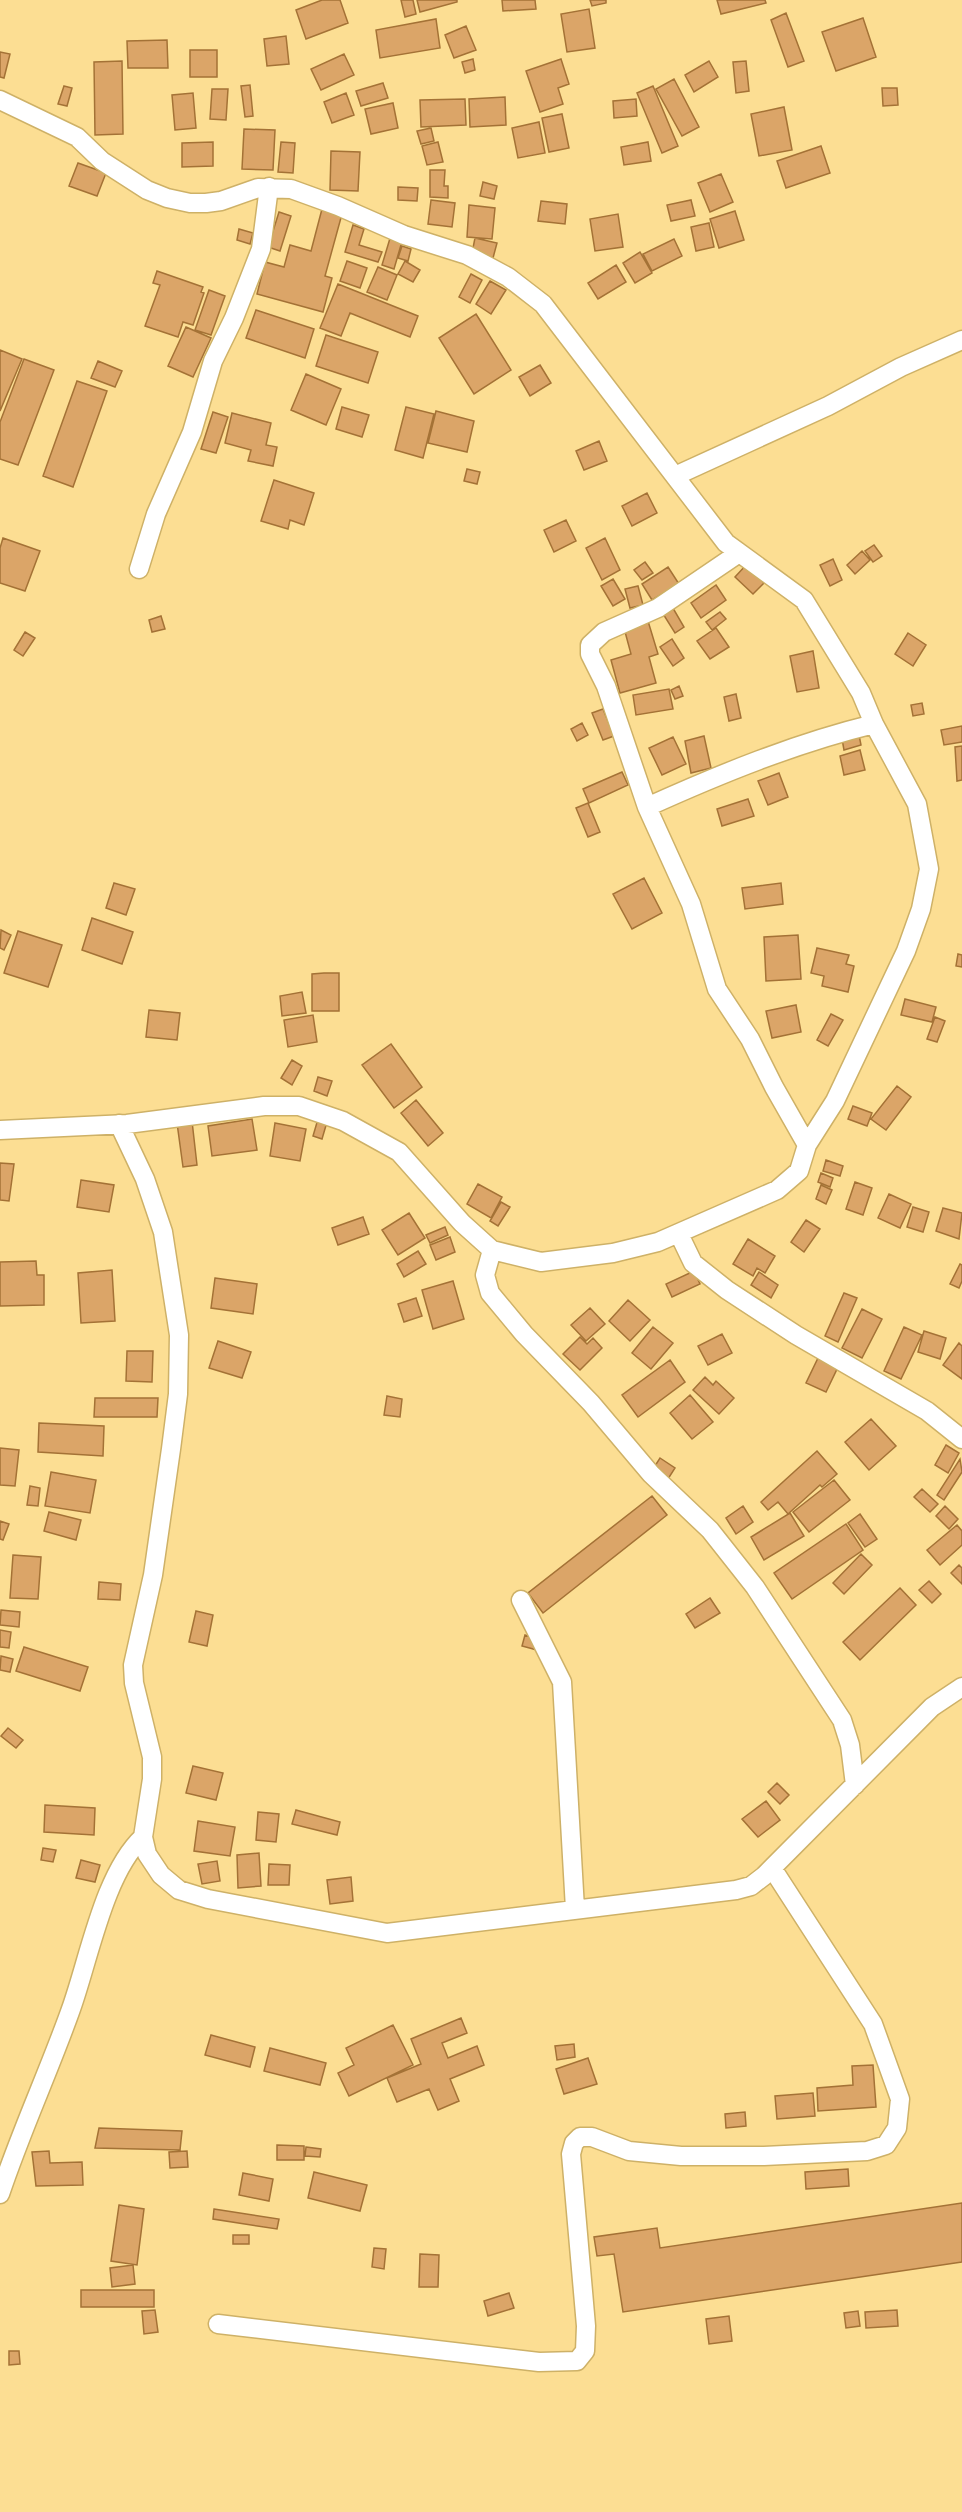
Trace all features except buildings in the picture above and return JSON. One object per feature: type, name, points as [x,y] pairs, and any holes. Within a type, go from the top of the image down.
[{"type":"street","points":[[0,100],[77,137],[102,161],[147,190],[167,198],[190,203],[221,201],[258,188],[291,189],[338,206],[404,235],[467,255],[508,277],[543,304],[726,543],[804,600],[861,693],[874,724],[916,804],[929,868],[921,909],[906,951],[835,1101],[807,1144],[799,1171],[777,1190],[679,1234],[613,1253],[541,1262],[492,1250],[462,1223],[399,1152],[375,1137],[317,1111],[300,1106],[264,1106],[119,1124],[0,1130]]},
{"type":"street","points":[[139,569],[156,514],[192,432],[213,361],[234,318],[261,249],[269,187]]},
{"type":"street","points":[[675,477],[962,340]]},
{"type":"street","points":[[739,553],[658,608],[604,632],[590,645],[590,654],[606,686],[647,807],[691,904],[717,988],[750,1039],[774,1088],[807,1144]]},
{"type":"street","points":[[647,807],[690,787],[789,750],[874,724]]},
{"type":"street","points":[[119,1124],[145,1179],[163,1232],[179,1335],[178,1394],[171,1449],[153,1575],[133,1665],[134,1683],[152,1757],[152,1779],[143,1837],[147,1854],[161,1875],[179,1890],[207,1899],[387,1933],[736,1890],[751,1886],[772,1868],[932,1707],[962,1687]]},
{"type":"street","points":[[679,1234],[693,1263],[727,1290],[796,1335],[927,1411],[962,1438]]},
{"type":"street","points":[[492,1250],[485,1275],[490,1293],[524,1334],[591,1403],[651,1474],[710,1530],[755,1587],[842,1720],[850,1745],[855,1785]]},
{"type":"street","points":[[521,1600],[562,1682],[575,1909]]},
{"type":"street","points":[[0,2194],[14,2151],[71,2010],[113,1883],[130,1849],[143,1837]]},
{"type":"street","points":[[218,2324],[539,2362],[578,2361],[585,2351],[586,2326],[571,2154],[574,2143],[580,2137],[592,2137],[629,2151],[681,2156],[764,2156],[867,2151],[886,2145],[897,2128],[900,2099],[873,2024],[772,1868]]}]
